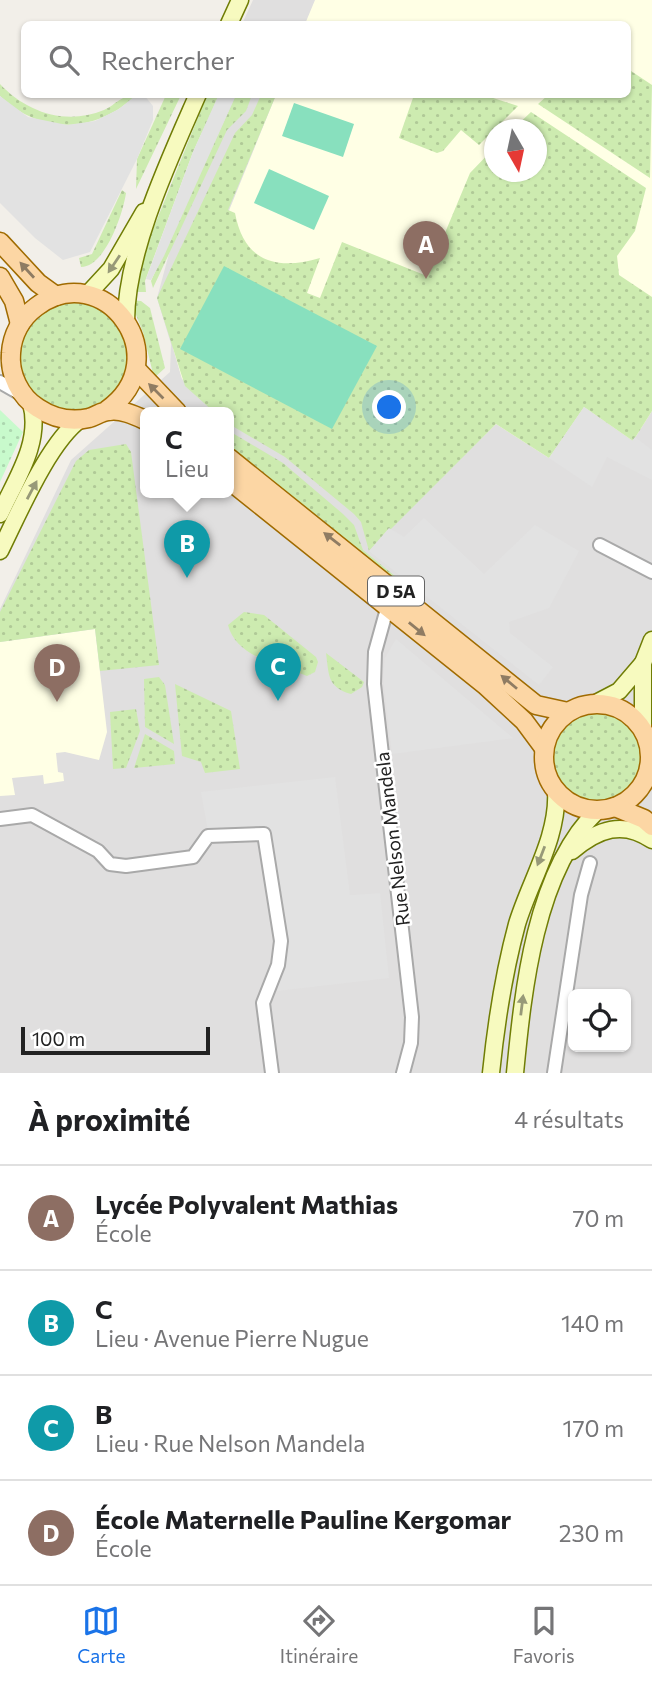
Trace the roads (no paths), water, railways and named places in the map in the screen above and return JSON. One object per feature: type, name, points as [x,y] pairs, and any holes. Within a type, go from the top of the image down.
[{"type":"main road","points":[[230,21],[240,0]]},
{"type":"main road","points":[[125,321],[126,293],[160,186],[196,98]]},
{"type":"main road","points":[[87,295],[111,269],[160,186]]},
{"type":"main road","points":[[0,242],[38,283],[56,296]]},
{"type":"main road","points":[[0,276],[15,301],[20,324]]},
{"type":"main road","points":[[0,514],[30,448],[33,421],[28,400],[12,370],[6,349],[20,324],[36,307],[56,296],[87,295],[102,300],[125,321],[135,344],[136,369],[128,388],[107,410],[81,419],[67,431],[53,451],[0,551]]},
{"type":"main road","points":[[136,369],[172,407]]},
{"type":"main road","points":[[28,400],[50,415],[81,419]]},
{"type":"main road","points":[[107,410],[140,418]]},
{"type":"main road","name":"D 5A","points":[[234,462],[536,705],[568,712]]},
{"type":"main road","name":"D 5A","points":[[234,485],[485,685],[524,721],[544,748]]},
{"type":"main road","points":[[652,640],[643,663],[619,691],[596,703],[568,712],[557,722],[544,748],[545,770],[555,791],[570,803],[644,819],[652,826]]},
{"type":"main road","points":[[642,729],[643,663]]},
{"type":"main road","points":[[515,1073],[521,1009],[533,942],[565,857],[583,826],[607,809],[633,797],[650,780],[649,742],[642,729],[618,707],[596,703]]},
{"type":"main road","points":[[491,1073],[517,926],[554,823],[555,791]]},
{"type":"main road","points":[[565,857],[597,833],[607,829],[637,830],[652,840]]},
{"type":"street","points":[[0,382],[28,400]]},
{"type":"street","points":[[600,545],[652,572]]},
{"type":"street","name":"Rue Nelson Mandela","points":[[388,605],[375,652],[374,684],[410,994],[411,1043],[403,1073]]},
{"type":"street","points":[[0,818],[32,815],[98,851],[110,864],[126,866],[193,857],[208,836],[264,834],[281,941],[278,965],[263,1003],[272,1073]]},
{"type":"street","points":[[554,1073],[581,895],[590,863]]},
{"type":"place","name":"Lycée Polyvalent Mathias","points":[[426,279]]},
{"type":"place","name":"C","points":[[187,578]]},
{"type":"place","name":"B","points":[[278,701]]},
{"type":"place","name":"École Maternelle Pauline Kergomar","points":[[57,702]]}]
